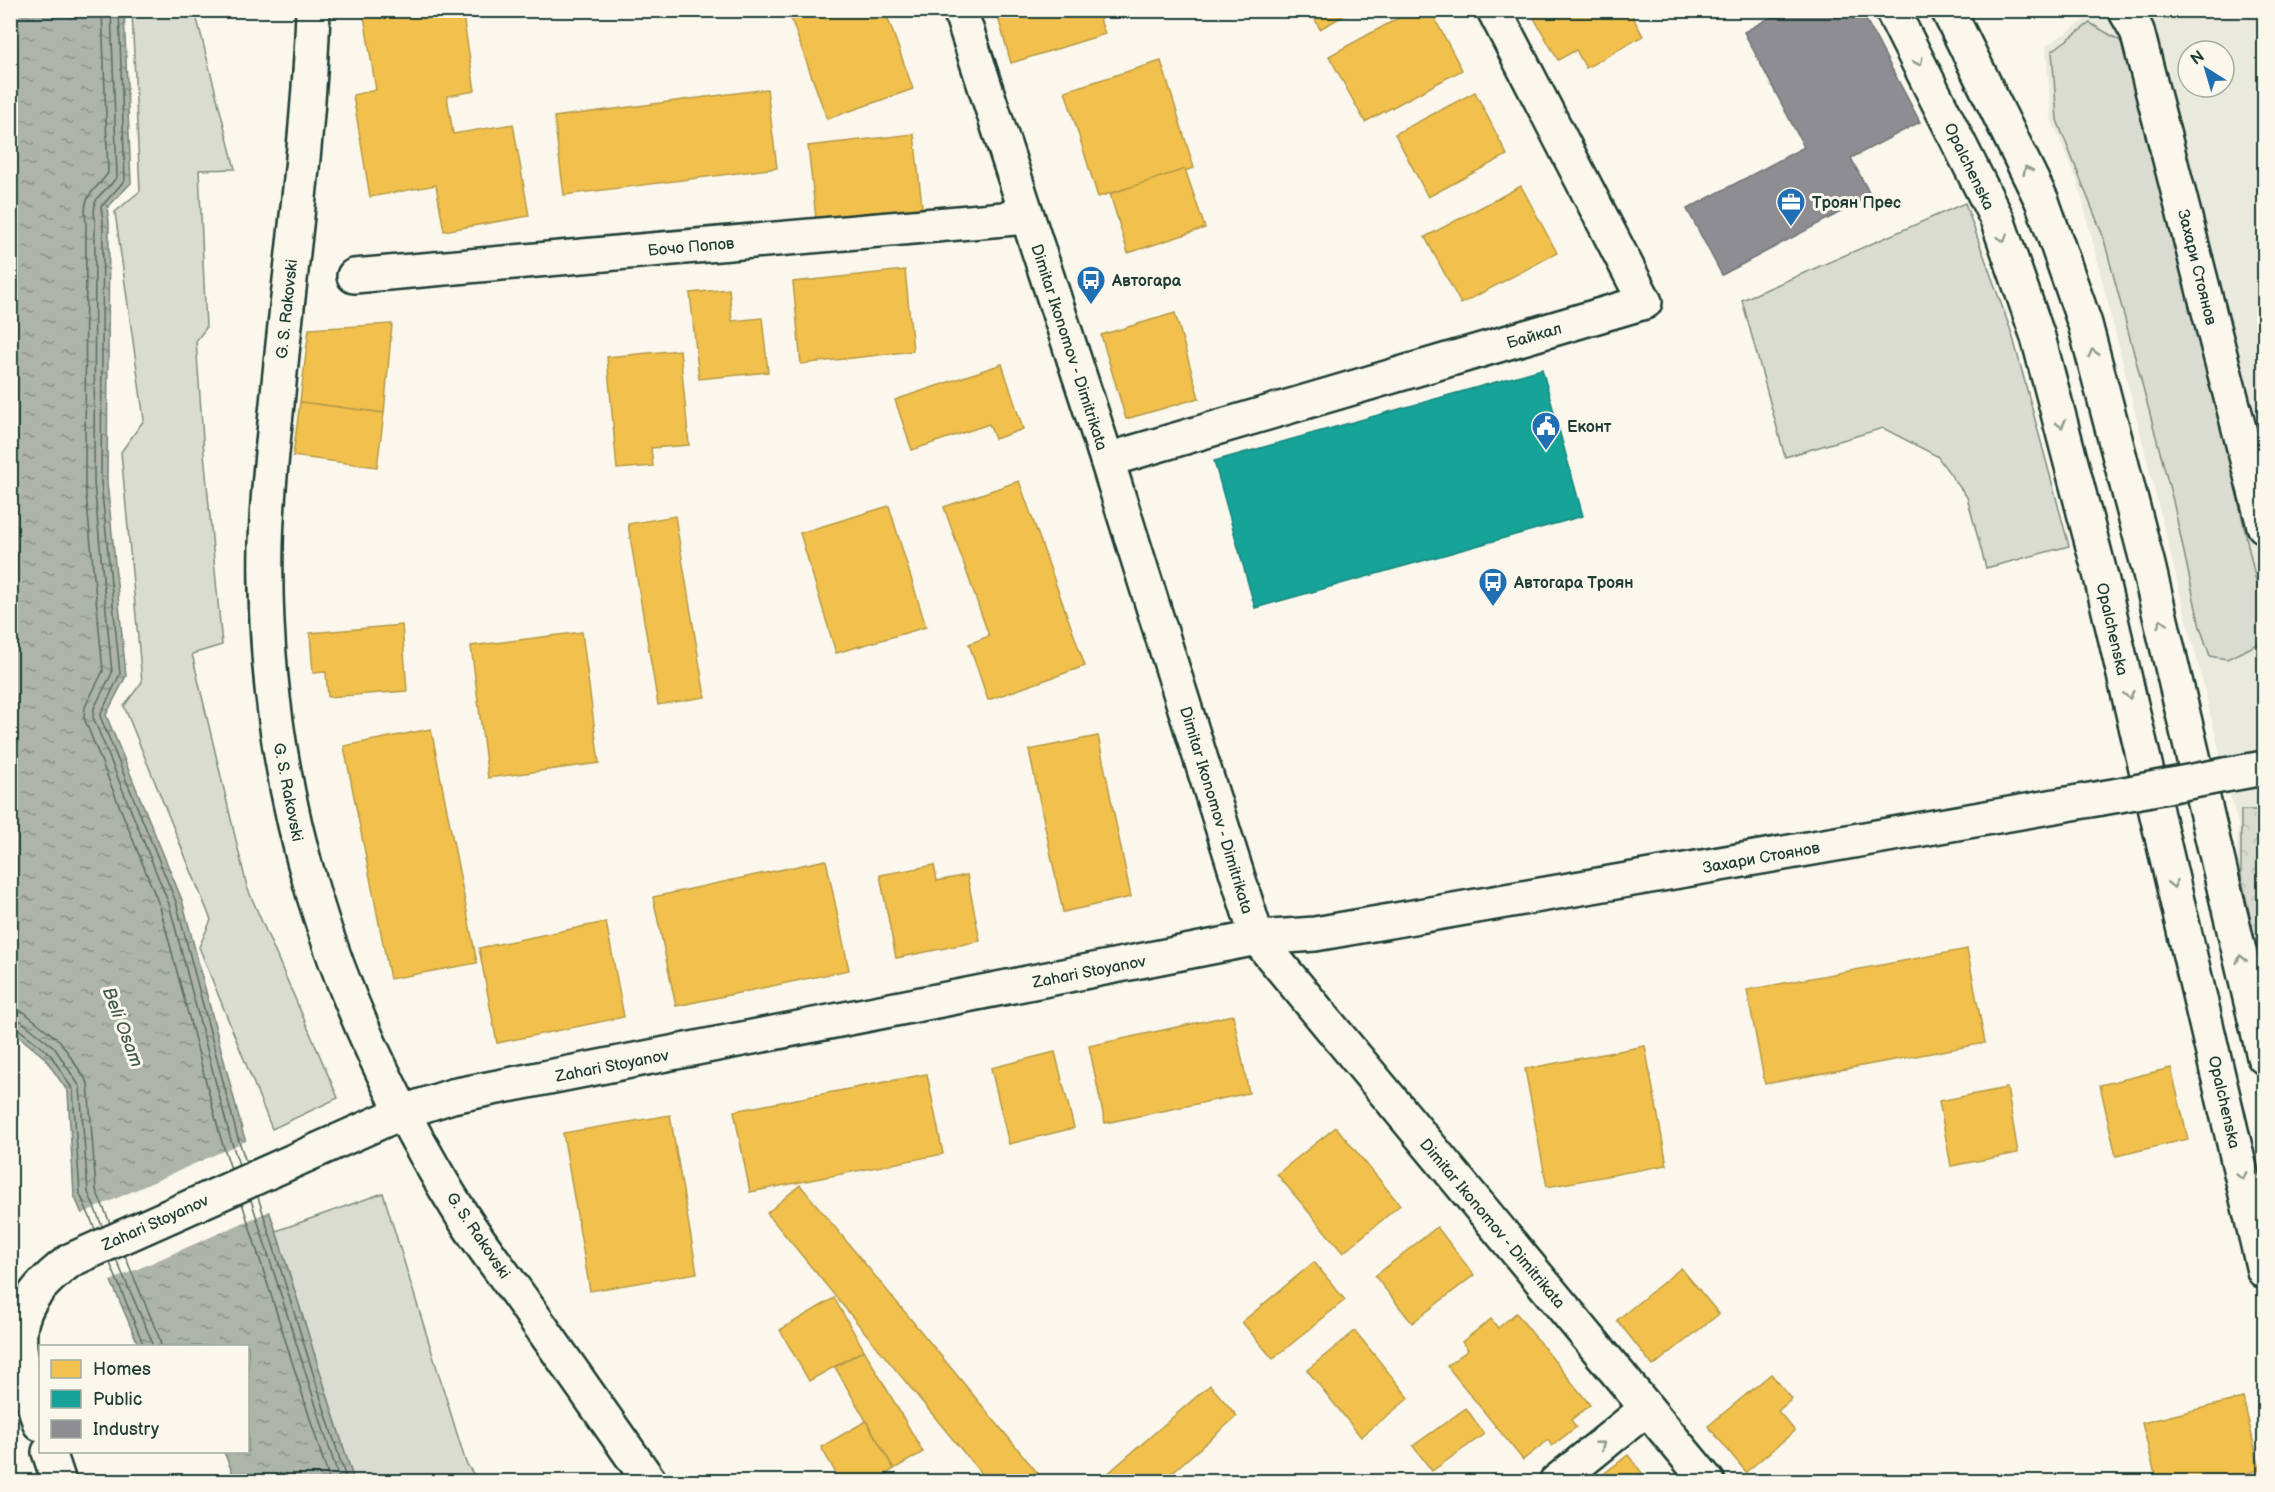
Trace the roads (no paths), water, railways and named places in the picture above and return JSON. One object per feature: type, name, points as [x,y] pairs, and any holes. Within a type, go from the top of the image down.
[{"type":"street","name":"G. S. Rakovski","points":[[313,10],[310,83],[271,461],[266,544],[267,626],[274,709],[287,790],[306,874],[332,955],[364,1035],[403,1112],[464,1217],[650,1482]]},
{"type":"street","name":"Dimitar Ikonomov - Dimitrikata","points":[[960,10],[1107,460],[1257,938],[1707,1482]]},
{"type":"street","name":"Байкал","points":[[1107,460],[1645,302],[1494,10]]},
{"type":"street","name":"Opalchenska","points":[[1892,10],[1996,219],[2038,337],[2104,588],[2265,1271]]},
{"type":"street","points":[[1948,10],[2042,201],[2085,324],[2151,576],[2265,1057]]},
{"type":"street","name":"Захари Стоянов","points":[[2125,10],[2137,32],[2265,526]]},
{"type":"street","name":"Бочо Попов","points":[[354,276],[1027,217]]},
{"type":"street","name":"Захари Стоянов","points":[[1257,938],[1315,934],[2265,768]]},
{"type":"street","name":"Zahari Stoyanov","points":[[39,1421],[21,1364],[15,1335],[17,1315],[27,1297],[45,1276],[71,1260],[403,1112],[464,1094],[1257,938]]},
{"type":"street","points":[[1556,1482],[1646,1409]]},
{"type":"street","points":[[49,1453],[59,1482]]},
{"type":"water","name":"Beli Osam","points":[[10,11],[124,11],[131,183],[107,208],[109,221],[107,482],[126,676],[106,715],[182,900],[243,1133],[354,1481],[236,1481],[224,1453],[249,1453],[249,1345],[139,1345],[74,1195],[68,1092],[45,1058],[11,1030]]},
{"type":"place","name":"Троян Прес","points":[[1791,228]]},
{"type":"place","name":"Автогара","points":[[1091,306]]},
{"type":"place","name":"Еконт","points":[[1546,452]]},
{"type":"place","name":"Автогара Троян","points":[[1493,608]]}]
